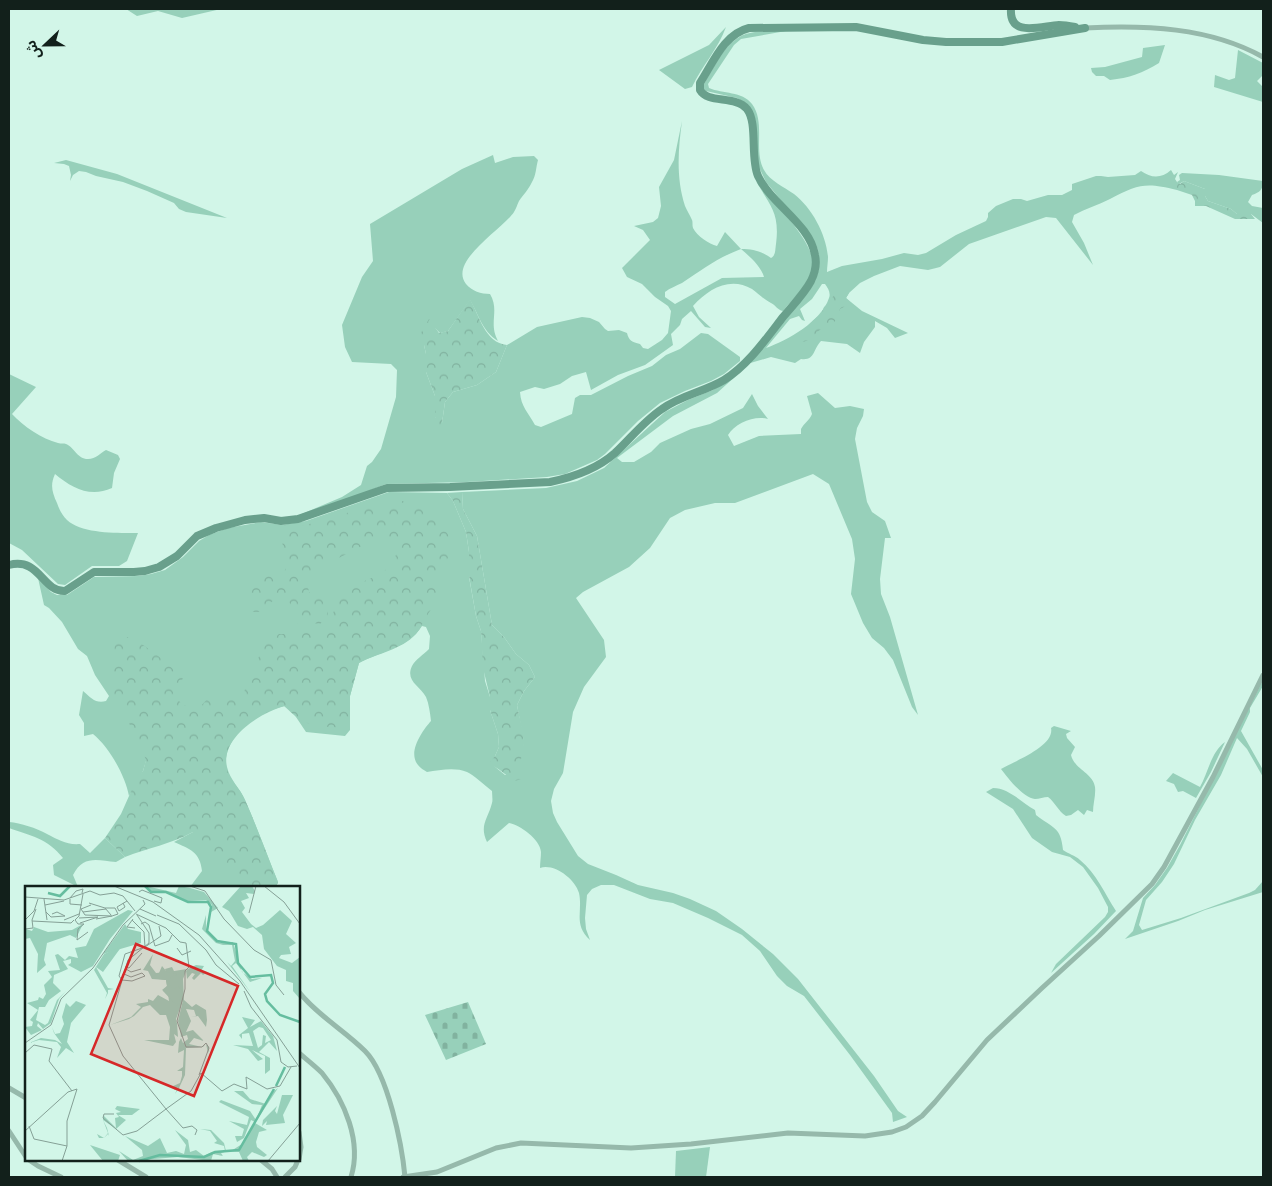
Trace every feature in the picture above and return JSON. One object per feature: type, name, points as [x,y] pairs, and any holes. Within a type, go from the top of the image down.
[{"type":"street","points":[[1011,9],[1012,20],[1021,28],[1061,25],[1084,28]]},
{"type":"street","points":[[9,565],[18,563],[28,566],[38,572],[57,590],[65,592],[94,572],[134,572],[159,567],[177,556],[197,536],[238,521],[255,518],[298,519],[387,488],[550,482],[567,479],[591,469],[604,461],[662,409],[676,400],[711,387],[733,374],[761,344],[796,301],[809,284],[815,269],[814,250],[808,239],[766,188],[757,173],[752,123],[749,112],[742,104],[736,101],[706,96],[700,90],[700,83],[729,39],[737,32],[749,28],[856,27],[938,41],[1002,42],[1084,28],[1121,26],[1169,29],[1219,39],[1263,57]]},
{"type":"street","points":[[300,993],[308,1004],[366,1052],[374,1062],[381,1077],[396,1128],[404,1177],[438,1172],[496,1148],[521,1142],[631,1148],[691,1144],[788,1133],[866,1136],[892,1132],[906,1127],[922,1116],[987,1040],[1152,884],[1164,867],[1208,786],[1263,674]]},
{"type":"street","points":[[300,1053],[325,1078],[339,1099],[346,1114],[356,1153],[350,1177]]},
{"type":"street","points":[[9,1088],[25,1097]]},
{"type":"street","points":[[9,1131],[25,1155]]},
{"type":"street","points":[[300,1140],[300,1154]]},
{"type":"street","points":[[30,1161],[61,1177]]},
{"type":"street","points":[[120,1161],[146,1177]]},
{"type":"street","points":[[262,1161],[272,1169],[277,1177]]},
{"type":"street","points":[[285,1177],[298,1161]]},
{"type":"green space","points":[[126,9],[221,9],[182,18],[158,11],[137,16]]},
{"type":"green space","points":[[726,27],[719,43],[692,87],[685,89],[659,70],[709,45]]},
{"type":"green space","points":[[786,31],[741,39],[734,45],[708,84],[709,88],[738,95],[752,104],[758,120],[759,154],[764,170],[773,181],[801,200],[817,222],[827,248],[827,272],[842,266],[904,253],[918,255],[926,253],[956,235],[986,221],[988,213],[996,206],[1013,199],[1027,201],[1048,195],[1062,195],[1072,190],[1072,184],[1096,176],[1135,175],[1141,171],[1148,175],[1160,176],[1171,170],[1174,175],[1178,172],[1175,179],[1177,190],[1150,185],[1135,187],[1074,215],[1072,222],[1084,243],[1093,265],[1056,218],[1046,217],[969,244],[940,267],[928,270],[900,266],[860,283],[849,293],[846,298],[862,311],[908,333],[895,338],[887,328],[875,321],[875,327],[864,342],[860,353],[847,344],[821,341],[809,358],[801,359],[795,363],[771,357],[747,364],[809,291],[819,269],[818,249],[812,238],[766,182],[758,165],[747,104],[737,98],[706,91],[703,88],[722,53],[735,40],[754,32]],"holes":[[[822,284],[825,284],[830,296],[819,315],[803,329],[766,348],[790,319],[799,316],[805,321],[800,309],[812,299]]]},
{"type":"green space","points":[[1165,45],[1159,63],[1147,70],[1110,80],[1104,76],[1096,76],[1092,72],[1091,68],[1105,67],[1142,57],[1143,48]]},
{"type":"green space","points":[[1238,50],[1263,63],[1263,75],[1257,81],[1263,87],[1263,102],[1214,87],[1215,75],[1229,80],[1235,78]]},
{"type":"green space","points":[[682,121],[679,153],[680,185],[693,228],[697,234],[717,246],[725,232],[741,249],[757,251],[771,258],[775,254],[777,224],[770,203],[756,181],[800,234],[812,256],[813,266],[805,285],[783,311],[744,285],[728,284],[720,286],[705,294],[693,306],[699,317],[711,328],[705,327],[691,311],[682,319],[680,325],[671,334],[673,345],[645,365],[618,375],[591,390],[586,372],[572,376],[560,384],[544,389],[535,387],[520,392],[522,402],[535,425],[541,427],[572,414],[575,398],[580,395],[591,395],[652,366],[666,355],[680,349],[701,333],[708,334],[740,357],[740,361],[724,374],[711,381],[660,403],[597,460],[565,474],[547,477],[467,482],[386,484],[338,503],[297,516],[342,497],[361,485],[367,466],[381,449],[396,397],[397,370],[391,364],[352,362],[345,347],[342,325],[362,277],[373,261],[370,224],[462,169],[493,155],[495,163],[513,157],[534,156],[538,160],[533,180],[514,212],[479,246],[464,265],[462,275],[466,284],[477,292],[490,294],[493,300],[494,328],[498,341],[484,328],[470,300],[448,331],[440,333],[435,328],[424,345],[426,372],[435,396],[435,417],[442,423],[445,402],[453,392],[477,385],[496,372],[507,345],[537,327],[582,317],[599,322],[608,331],[619,330],[627,333],[633,342],[640,344],[643,348],[648,349],[662,340],[668,333],[671,311],[668,306],[655,297],[642,284],[627,277],[622,268],[650,240],[643,230],[634,226],[653,222],[658,218],[661,206],[659,187],[674,160]],"holes":[[[741,249],[758,265],[764,277],[722,278],[675,304],[665,297],[665,292],[717,260]]]},
{"type":"green space","points":[[66,160],[117,174],[227,218],[186,212],[179,209],[174,203],[147,191],[86,172],[79,171],[73,175],[70,181],[69,166],[54,163]]},
{"type":"green space","points":[[1182,173],[1219,175],[1263,181],[1260,190],[1252,195],[1248,202],[1252,206],[1263,208],[1263,223],[1251,214],[1237,214],[1231,209],[1208,201],[1205,196],[1205,189],[1184,181],[1179,184],[1177,182],[1180,180],[1179,175]]},
{"type":"green space","points":[[1184,181],[1205,189],[1205,196],[1208,201],[1231,209],[1237,214],[1251,214],[1255,219],[1235,219],[1206,206],[1195,206],[1192,195],[1177,190],[1177,182],[1180,184]]},
{"type":"green space","points":[[849,293],[846,298],[851,303],[840,309],[835,321],[821,329],[807,341],[797,341],[814,319],[821,315],[824,307],[831,301],[834,294]]},
{"type":"green space","points":[[470,299],[488,334],[499,343],[507,345],[496,372],[477,385],[453,392],[445,402],[442,423],[448,429],[439,427],[435,417],[435,396],[423,364],[426,354],[424,345],[418,338],[429,319],[439,333],[448,331]]},
{"type":"green space","points":[[9,374],[36,387],[12,414],[27,427],[39,435],[58,443],[66,444],[84,459],[93,458],[106,450],[118,455],[120,459],[114,473],[112,488],[104,491],[89,492],[75,487],[55,474],[52,488],[61,512],[74,525],[101,532],[138,533],[127,561],[119,566],[92,566],[65,585],[58,584],[22,550],[9,543]]},
{"type":"green space","points":[[737,375],[717,393],[673,416],[617,458],[622,462],[634,462],[651,452],[660,443],[691,429],[710,424],[743,408],[752,394],[768,419],[751,419],[735,427],[728,435],[734,446],[759,436],[801,434],[801,429],[812,414],[807,396],[818,393],[835,408],[850,406],[864,409],[855,439],[867,502],[872,512],[885,521],[891,538],[885,538],[880,579],[881,594],[890,617],[918,715],[912,707],[893,660],[884,648],[872,638],[863,623],[851,594],[855,559],[852,539],[829,484],[813,474],[735,503],[715,503],[685,510],[670,518],[650,548],[629,567],[583,592],[576,598],[604,640],[606,657],[584,687],[573,712],[563,773],[554,789],[551,801],[553,813],[578,856],[588,864],[638,885],[673,893],[716,911],[773,954],[798,979],[874,1076],[898,1111],[907,1117],[893,1122],[892,1113],[804,996],[787,986],[777,976],[760,951],[742,935],[673,903],[650,899],[614,885],[601,885],[592,889],[587,895],[585,918],[590,940],[580,923],[580,900],[577,888],[563,873],[551,868],[540,868],[540,847],[533,838],[524,830],[509,823],[487,842],[484,826],[492,802],[492,791],[467,772],[452,769],[427,772],[415,760],[414,754],[417,742],[431,721],[426,697],[410,676],[413,664],[429,649],[430,636],[426,627],[422,626],[402,644],[359,663],[350,696],[350,730],[345,736],[306,732],[294,714],[285,706],[265,714],[244,728],[230,746],[226,756],[227,767],[230,776],[245,800],[278,882],[276,886],[191,886],[202,871],[199,859],[193,852],[174,842],[193,832],[146,761],[143,771],[129,796],[120,771],[105,746],[93,734],[84,736],[84,723],[79,715],[83,691],[99,702],[106,701],[109,696],[95,675],[87,656],[78,649],[62,622],[44,605],[38,578],[51,592],[57,595],[67,595],[94,577],[139,576],[165,570],[183,557],[199,541],[228,528],[261,522],[282,525],[306,521],[389,492],[447,493],[453,501],[466,532],[469,552],[469,577],[476,616],[481,631],[485,681],[490,697],[490,710],[498,734],[499,747],[495,756],[494,766],[505,775],[520,773],[520,759],[524,742],[517,705],[524,691],[535,677],[529,665],[516,654],[504,637],[492,625],[477,536],[463,509],[462,492],[546,488],[577,481],[604,468],[665,412],[713,390]]},
{"type":"green space","points":[[462,492],[463,509],[477,536],[492,625],[504,637],[516,654],[529,665],[535,677],[524,691],[517,705],[524,740],[520,769],[524,778],[515,781],[499,769],[488,765],[499,747],[498,734],[490,710],[490,697],[483,668],[481,631],[476,616],[469,576],[469,552],[466,532],[453,501],[447,493]]},
{"type":"green space","points":[[404,501],[431,515],[445,529],[449,537],[448,557],[434,581],[438,597],[437,602],[416,634],[396,648],[359,663],[350,696],[350,730],[308,723],[298,718],[284,706],[255,719],[231,743],[227,752],[226,763],[228,773],[243,795],[278,882],[276,886],[254,886],[203,843],[193,832],[168,843],[125,857],[105,838],[121,814],[137,778],[143,771],[146,760],[122,710],[112,699],[115,636],[127,637],[142,644],[183,678],[177,690],[177,698],[182,705],[200,707],[209,697],[235,700],[244,694],[247,678],[266,644],[279,634],[295,634],[326,627],[345,593],[352,587],[383,572],[390,566],[395,558],[398,547],[389,537],[379,537],[335,560],[320,563],[310,573],[307,582],[309,592],[314,596],[323,595],[329,605],[327,618],[320,624],[312,623],[302,628],[296,621],[285,596],[279,596],[259,612],[250,612],[248,601],[250,591],[259,572],[284,572],[286,568],[283,558],[282,525],[302,526],[342,515],[367,505]]},
{"type":"green space","points":[[1263,680],[1263,686],[1250,708],[1241,731],[1263,770],[1263,777],[1247,749],[1237,738],[1221,775],[1195,820],[1174,864],[1162,882],[1146,900],[1139,925],[1142,930],[1181,918],[1249,893],[1255,890],[1263,881],[1263,892],[1205,910],[1125,939],[1133,931],[1143,898],[1167,868],[1180,845]]},
{"type":"green space","points":[[1054,726],[1071,731],[1066,734],[1075,747],[1071,755],[1073,760],[1094,782],[1093,812],[1087,810],[1084,815],[1078,810],[1066,816],[1048,797],[1030,798],[1016,787],[1001,769],[1041,747],[1051,735],[1051,728]]},
{"type":"green space","points":[[1225,742],[1196,798],[1183,791],[1178,792],[1174,784],[1166,781],[1173,773],[1200,787],[1216,751]]},
{"type":"green space","points":[[993,788],[1004,790],[1015,796],[1035,810],[1036,815],[1055,828],[1060,836],[1063,850],[1086,865],[1116,911],[1051,973],[1056,964],[1105,917],[1108,907],[1098,888],[1083,867],[1070,857],[1052,852],[1032,838],[1013,809],[986,792]]},
{"type":"green space","points":[[9,822],[18,823],[67,843],[80,844],[90,853],[105,838],[125,857],[116,862],[91,860],[81,864],[73,875],[78,886],[76,886],[54,875],[53,865],[63,858],[57,851],[38,838],[9,828]]},
{"type":"green space","points":[[468,1002],[486,1044],[446,1060],[425,1015]]},
{"type":"green space","points":[[710,1147],[706,1177],[675,1177],[676,1151]]}]
